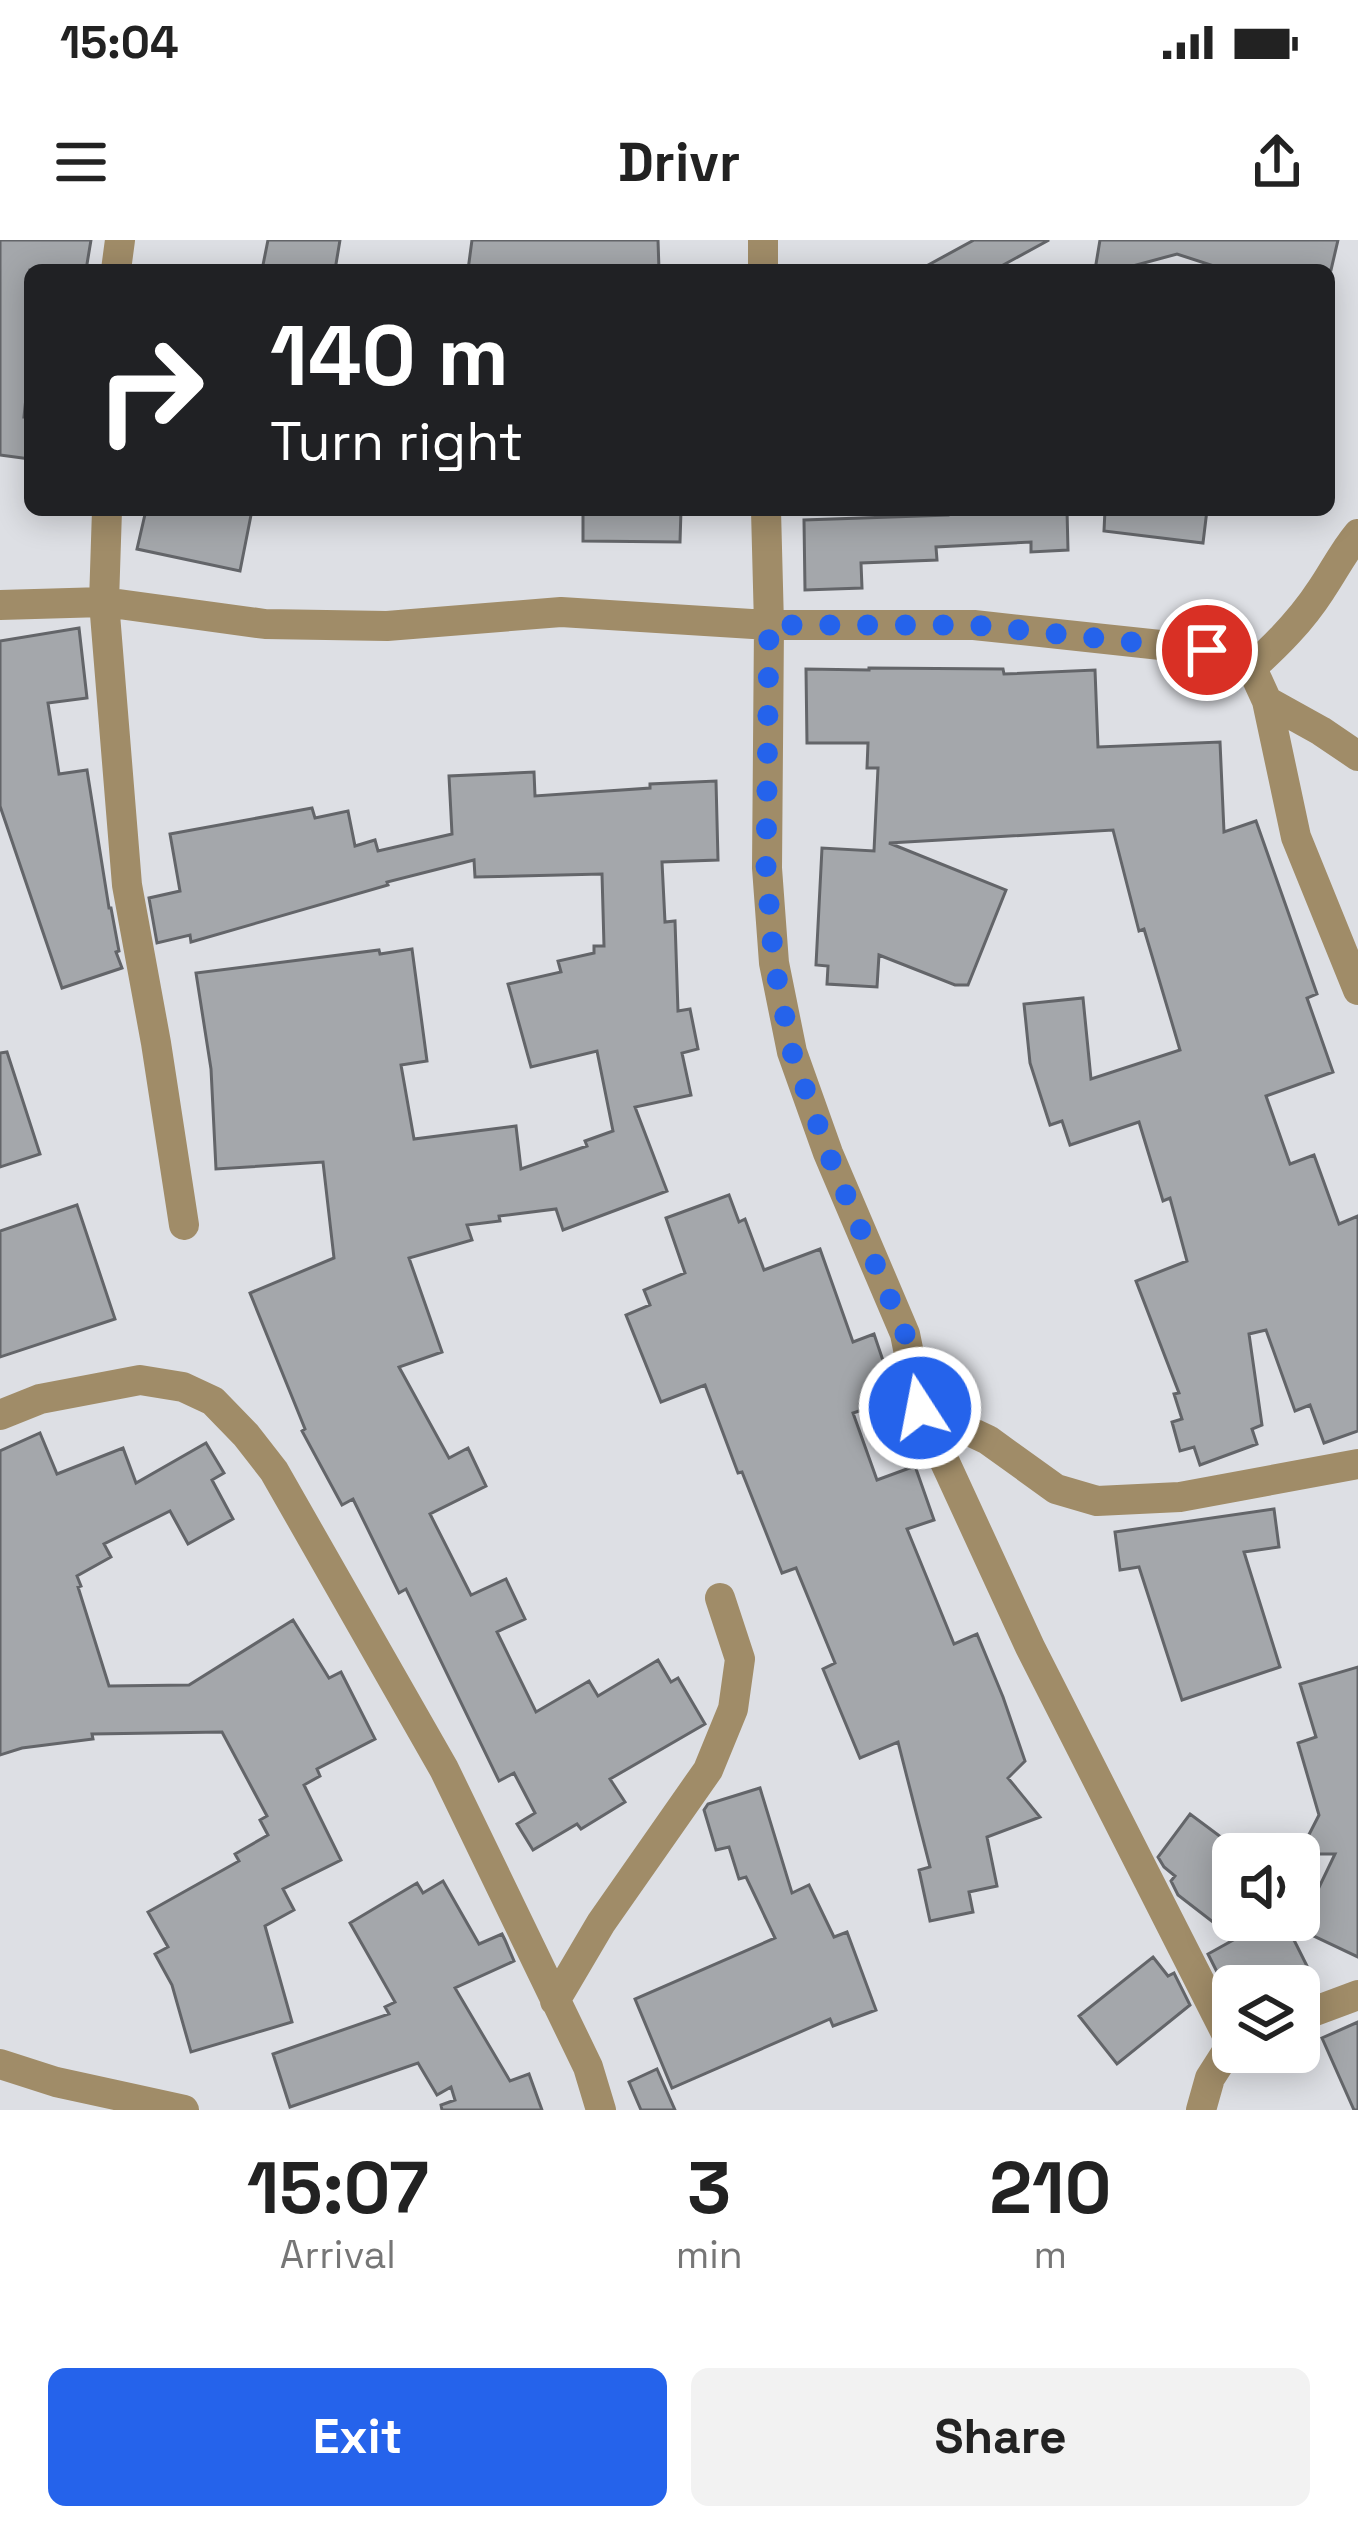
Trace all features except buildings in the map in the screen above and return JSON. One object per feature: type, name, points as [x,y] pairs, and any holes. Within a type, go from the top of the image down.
[{"type":"street","points":[[106,516],[104,602],[127,885],[184,1226]]},
{"type":"street","points":[[766,516],[766,868],[774,963],[792,1052],[828,1153],[905,1334],[920,1408],[984,1553],[1212,2003]]},
{"type":"street","points":[[1250,669],[1284,639],[1358,534]]},
{"type":"street","points":[[0,605],[104,602],[265,624],[386,626],[561,612],[769,625],[974,625],[1207,650],[1250,669],[1267,701],[1296,836],[1358,990]]},
{"type":"street","points":[[1267,701],[1358,756]]},
{"type":"street","points":[[0,1414],[40,1399],[140,1380],[183,1388],[213,1401],[246,1435],[274,1472],[444,1769],[588,2067],[601,2110]]},
{"type":"street","points":[[920,1408],[988,1440],[1056,1489],[1097,1501],[1180,1497],[1358,1464]]},
{"type":"street","points":[[555,2001],[601,1923],[708,1770],[733,1709],[740,1659],[720,1598]]},
{"type":"street","points":[[1320,2009],[1358,1995]]},
{"type":"street","points":[[0,2064],[56,2082],[184,2110]]},
{"type":"street","points":[[1201,2110],[1213,2073]]},
{"type":"route","points":[[920,1408],[905,1334],[828,1153],[792,1052],[774,963],[766,868],[769,625],[974,625],[1207,650]]}]
